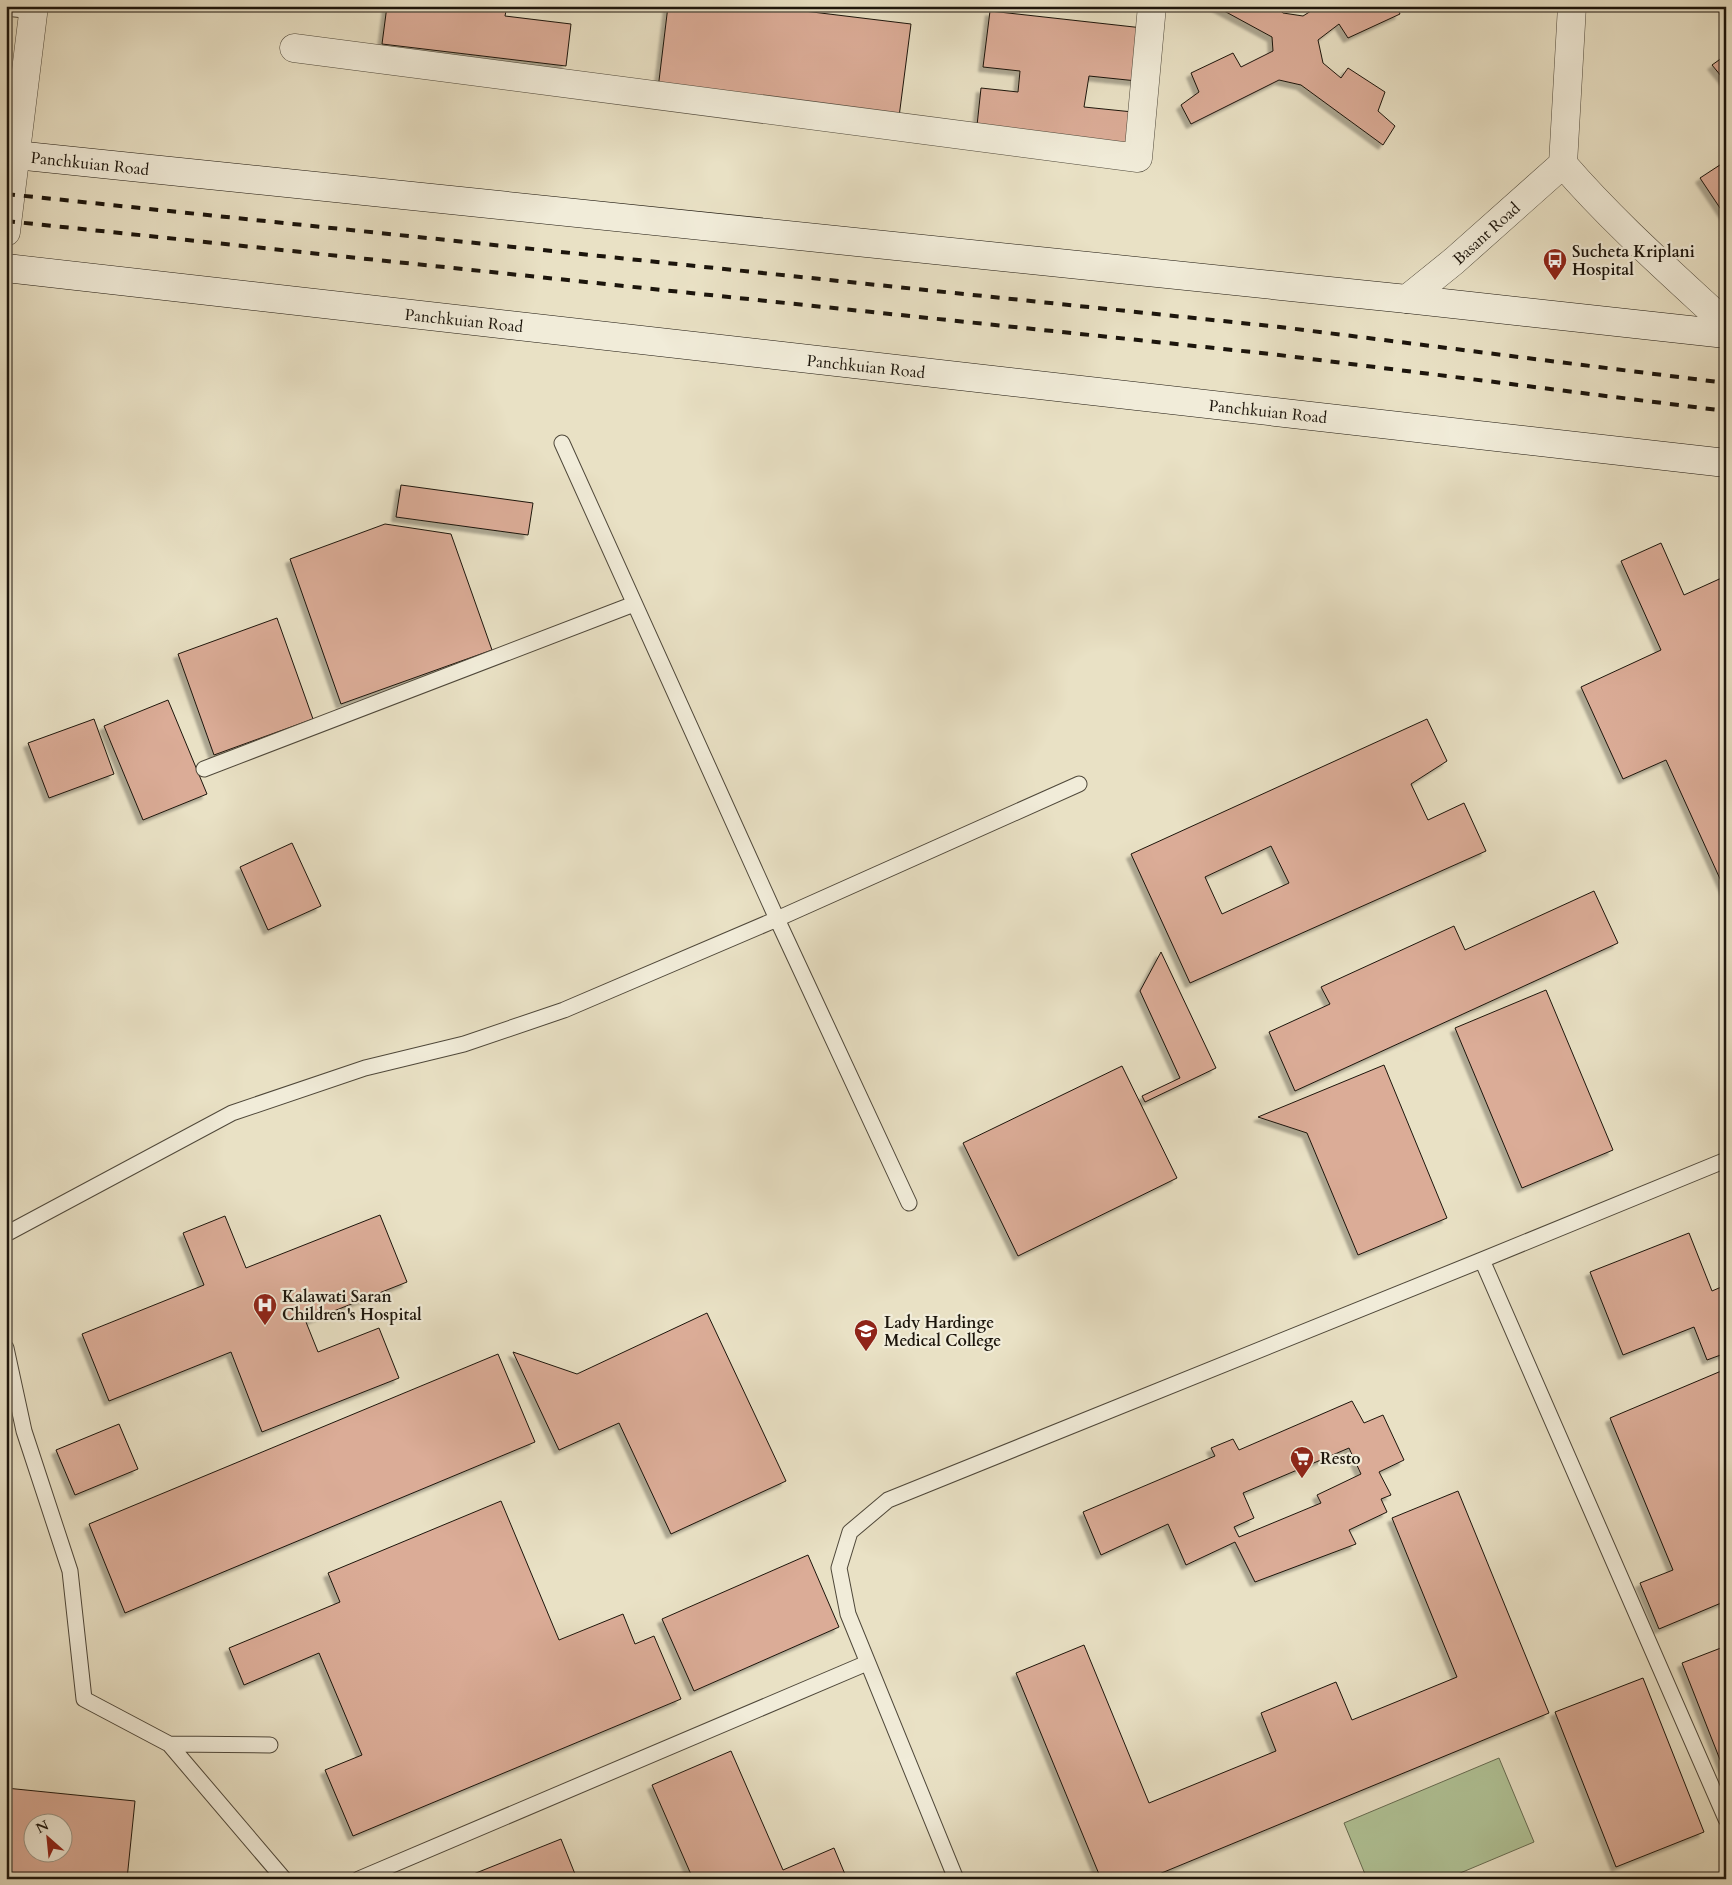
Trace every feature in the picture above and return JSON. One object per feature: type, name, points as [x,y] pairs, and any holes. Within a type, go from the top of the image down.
[{"type":"main road","points":[[294,48],[1138,158],[1152,6]]},
{"type":"main road","points":[[1572,6],[1563,164],[1581,185],[1648,252],[1726,324]]},
{"type":"main road","points":[[6,232],[11,154],[34,9]]},
{"type":"main road","name":"Panchkuian Road","points":[[11,154],[1407,299],[1726,334]]},
{"type":"main road","name":"Basant Road","points":[[1407,299],[1454,262],[1563,164]]},
{"type":"main road","name":"Panchkuian Road","points":[[6,268],[1726,463]]},
{"type":"lane","points":[[6,8],[34,9]]},
{"type":"lane","points":[[562,443],[777,920],[909,1203]]},
{"type":"lane","points":[[204,769],[634,604]]},
{"type":"lane","points":[[6,1234],[232,1113],[365,1068],[464,1044],[564,1010],[777,920],[1079,784]]},
{"type":"lane","points":[[956,1879],[848,1614],[839,1568],[850,1532],[888,1500],[1726,1160]]},
{"type":"lane","points":[[1482,1260],[1726,1819]]},
{"type":"lane","points":[[6,1348],[24,1431],[70,1571],[84,1699],[169,1744],[284,1879]]},
{"type":"lane","points":[[359,1879],[867,1664]]},
{"type":"lane","points":[[169,1744],[270,1745]]},
{"type":"green space","points":[[1499,1758],[1534,1842],[1446,1879],[1367,1879],[1344,1823]]},
{"type":"building","points":[[387,6],[422,6],[448,9],[449,6],[507,6],[505,16],[571,24],[566,66],[382,44]]},
{"type":"building","points":[[668,6],[763,6],[911,24],[899,117],[658,89]]},
{"type":"building","points":[[1215,6],[1275,6],[1283,13],[1303,16],[1319,6],[1396,6],[1400,14],[1348,38],[1339,24],[1318,40],[1323,63],[1341,78],[1348,68],[1385,92],[1378,111],[1395,126],[1383,145],[1301,85],[1279,80],[1191,124],[1181,105],[1199,92],[1191,73],[1233,53],[1241,67],[1273,51],[1272,37]]},
{"type":"building","points":[[990,11],[1143,28],[1137,81],[1089,76],[1084,107],[1133,112],[1128,152],[976,135],[981,88],[1018,92],[1020,71],[983,67]]},
{"type":"building","points":[[1726,55],[1726,82],[1712,65]]},
{"type":"building","points":[[1726,161],[1726,217],[1700,178]]},
{"type":"building","points":[[401,485],[533,503],[528,535],[396,517]]},
{"type":"building","points":[[385,524],[451,534],[492,650],[341,704],[290,559]]},
{"type":"building","points":[[1661,543],[1684,595],[1726,576],[1726,892],[1666,760],[1623,779],[1581,687],[1661,650],[1621,561]]},
{"type":"building","points":[[277,618],[313,719],[214,755],[178,654]]},
{"type":"building","points":[[168,700],[207,794],[143,820],[104,726]]},
{"type":"building","points":[[94,719],[114,774],[49,798],[28,743]]},
{"type":"building","points":[[1427,719],[1447,761],[1411,784],[1428,820],[1464,803],[1486,851],[1190,983],[1131,854]],"holes":[[[1271,846],[1289,883],[1222,914],[1205,877]]]},
{"type":"building","points":[[292,843],[321,906],[268,930],[240,867]]},
{"type":"building","points":[[1594,891],[1618,943],[1295,1091],[1269,1032],[1330,1004],[1321,987],[1454,926],[1465,950]]},
{"type":"building","points":[[1161,952],[1216,1068],[1145,1102],[1142,1096],[1180,1078],[1140,991]]},
{"type":"building","points":[[1546,990],[1613,1150],[1522,1188],[1455,1028]]},
{"type":"building","points":[[1384,1065],[1447,1218],[1358,1255],[1307,1133],[1258,1117]]},
{"type":"building","points":[[1122,1066],[1177,1178],[1018,1256],[963,1143]]},
{"type":"building","points":[[380,1215],[407,1282],[306,1322],[318,1352],[379,1328],[399,1378],[262,1432],[231,1352],[109,1401],[82,1334],[204,1285],[183,1233],[225,1216],[246,1268]]},
{"type":"building","points":[[1689,1233],[1712,1291],[1726,1285],[1726,1353],[1707,1360],[1694,1327],[1623,1355],[1590,1272]]},
{"type":"building","points":[[707,1313],[786,1481],[671,1534],[619,1423],[559,1450],[513,1352],[577,1374]]},
{"type":"building","points":[[498,1354],[535,1442],[125,1613],[89,1524]]},
{"type":"building","points":[[1726,1369],[1726,1601],[1659,1629],[1640,1583],[1673,1570],[1610,1418]]},
{"type":"building","points":[[1352,1401],[1364,1423],[1383,1415],[1404,1460],[1379,1472],[1391,1495],[1381,1499],[1387,1512],[1349,1530],[1356,1544],[1255,1582],[1235,1542],[1186,1565],[1168,1524],[1101,1555],[1083,1512],[1215,1456],[1211,1448],[1233,1439],[1239,1450]],"holes":[[[1349,1448],[1361,1474],[1317,1495],[1321,1503],[1239,1537],[1234,1527],[1254,1518],[1243,1493]]]},
{"type":"building","points":[[119,1424],[138,1469],[75,1495],[56,1450]]},
{"type":"building","points":[[1458,1491],[1549,1713],[1147,1879],[1101,1879],[1016,1673],[1084,1645],[1149,1803],[1276,1751],[1261,1713],[1336,1682],[1352,1720],[1457,1677],[1392,1518]]},
{"type":"building","points":[[501,1501],[559,1640],[623,1614],[635,1644],[654,1636],[681,1699],[353,1836],[325,1770],[362,1755],[319,1653],[244,1685],[229,1648],[340,1602],[328,1573]]},
{"type":"building","points":[[808,1555],[839,1627],[694,1691],[662,1619]]},
{"type":"building","points":[[1726,1646],[1726,1775],[1682,1663]]},
{"type":"building","points":[[1643,1678],[1704,1832],[1616,1867],[1555,1712]]},
{"type":"building","points":[[731,1751],[783,1870],[834,1848],[847,1879],[693,1879],[652,1785]]},
{"type":"building","points":[[6,1788],[135,1801],[127,1879],[6,1879]]},
{"type":"building","points":[[561,1839],[577,1879],[461,1879]]},
{"type":"railway","points":[[6,194],[1280,327],[1726,383]]},
{"type":"railway","points":[[6,221],[1271,354],[1726,411]]},
{"type":"place","name":"Sucheta Kriplani Hospital","points":[[1555,281]]},
{"type":"place","name":"Kalawati Saran Children's Hospital","points":[[265,1326]]},
{"type":"place","name":"Lady Hardinge Medical College","points":[[866,1352]]},
{"type":"place","name":"Resto","points":[[1302,1479]]}]
